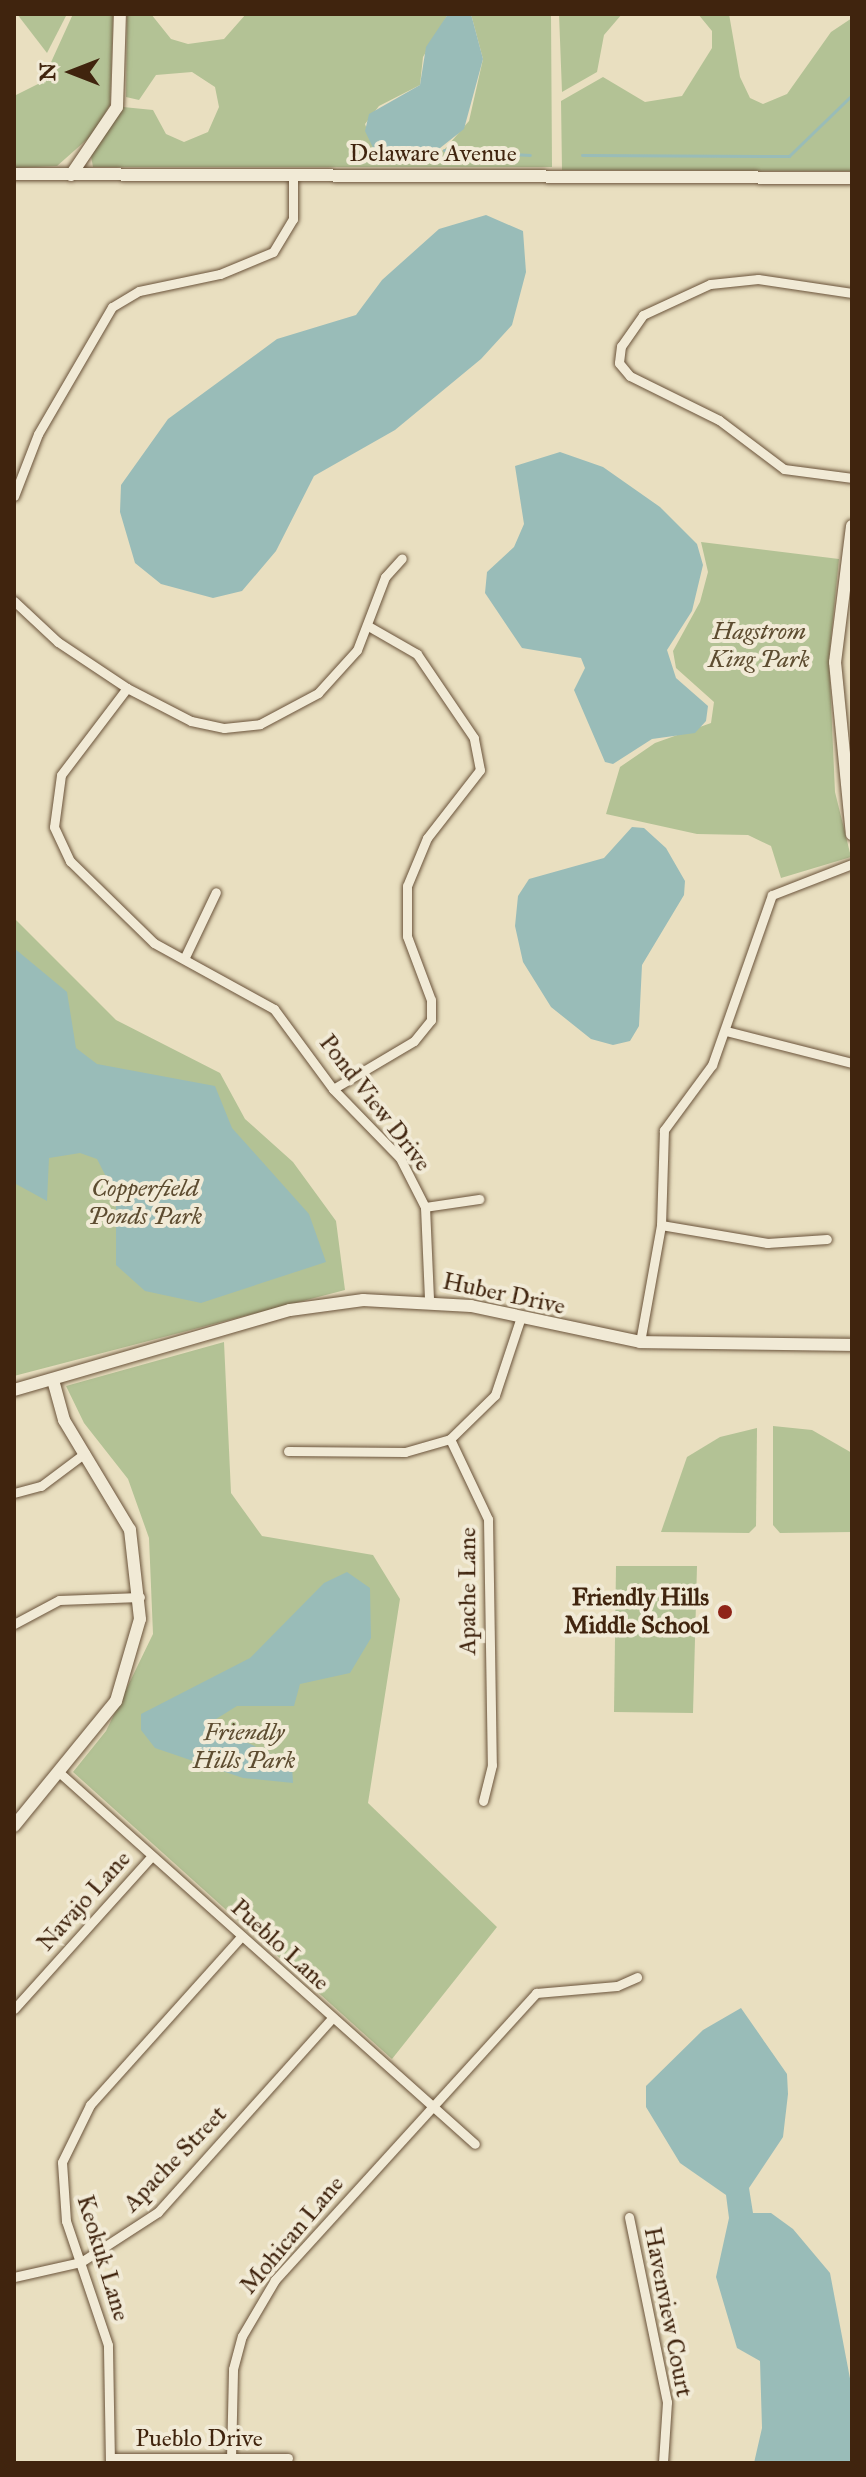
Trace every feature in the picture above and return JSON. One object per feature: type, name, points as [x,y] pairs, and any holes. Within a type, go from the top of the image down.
[{"type":"street","points":[[71,175],[117,107],[120,14]]},
{"type":"street","name":"Delaware Avenue","points":[[14,174],[852,178]]},
{"type":"street","points":[[14,496],[38,434],[112,307],[139,291],[220,274],[273,252],[293,219],[293,175]]},
{"type":"street","points":[[852,293],[758,279],[710,284],[643,315],[621,346],[619,363],[630,376],[719,420],[784,469],[852,478]]},
{"type":"street","points":[[852,526],[846,611],[847,759],[852,834]]},
{"type":"street","points":[[14,601],[58,642],[127,688],[191,721],[260,724],[318,693],[370,627],[385,577],[402,558]]},
{"type":"street","points":[[333,1089],[414,1041],[431,1020],[431,1000],[407,936],[407,886],[427,838],[480,770],[474,738],[417,654],[370,627]]},
{"type":"street","name":"Pond View Drive","points":[[127,688],[61,775],[54,827],[70,861],[128,921],[184,959],[274,1009],[333,1089],[400,1158],[425,1207],[429,1300]]},
{"type":"street","points":[[640,1342],[661,1225],[664,1130],[712,1065],[772,895],[852,864]]},
{"type":"street","points":[[184,959],[216,892]]},
{"type":"street","points":[[726,1031],[804,1057],[852,1063]]},
{"type":"street","points":[[425,1207],[479,1199]]},
{"type":"street","points":[[661,1225],[767,1243],[827,1239]]},
{"type":"street","name":"Huber Drive","points":[[14,1390],[290,1310],[429,1300],[640,1342],[852,1345]]},
{"type":"street","points":[[288,1451],[405,1452],[450,1439],[495,1395],[521,1317]]},
{"type":"street","points":[[14,1826],[61,1774],[116,1701],[133,1661],[140,1597],[130,1530],[64,1420],[53,1380]]},
{"type":"street","name":"Apache Lane","points":[[450,1439],[488,1519],[492,1765],[483,1801]]},
{"type":"street","points":[[14,1493],[41,1486],[85,1453]]},
{"type":"street","points":[[14,1624],[59,1600],[140,1597]]},
{"type":"street","name":"Pueblo Lane","points":[[61,1774],[475,2144]]},
{"type":"street","name":"Navajo Lane","points":[[14,2009],[152,1856]]},
{"type":"street","name":"Keokuk Lane","points":[[110,2461],[108,2345],[61,2194],[73,2132],[241,1937]]},
{"type":"street","name":"Mohican Lane","points":[[231,2459],[233,2369],[255,2308],[430,2107],[536,1993],[617,1986],[637,1977]]},
{"type":"street","name":"Apache Street","points":[[14,2277],[81,2262],[158,2212],[332,2018]]},
{"type":"street","name":"Havenview Court","points":[[629,2217],[667,2402],[663,2463]]},
{"type":"street","name":"Pueblo Drive","points":[[110,2461],[288,2458]]},
{"type":"green space","points":[[17,14],[67,14],[47,53]]},
{"type":"green space","points":[[73,14],[113,14],[110,105],[92,135],[57,166],[14,168],[14,96],[42,82]]},
{"type":"green space","points":[[127,14],[151,14],[171,39],[188,44],[224,39],[246,14],[448,14],[423,57],[420,85],[379,106],[365,124],[375,152],[414,158],[444,150],[469,121],[483,59],[471,14],[551,14],[552,167],[93,167],[91,156],[123,107],[153,110],[166,134],[184,142],[208,132],[219,107],[215,87],[192,72],[156,75],[139,100],[126,97]]},
{"type":"green space","points":[[559,14],[622,14],[604,35],[597,72],[562,92]]},
{"type":"green space","points":[[698,14],[729,14],[740,77],[750,98],[763,104],[787,94],[831,32],[852,18],[852,171],[562,170],[561,101],[603,77],[645,102],[682,96],[712,48],[712,31]]},
{"type":"green space","name":"Hagstrom King Park","points":[[701,542],[839,559],[829,658],[835,792],[851,857],[781,878],[771,846],[748,835],[697,834],[606,814],[620,767],[655,743],[711,723],[714,702],[676,668],[673,651],[700,602],[708,572]]},
{"type":"green space","name":"Copperfield Ponds Park","points":[[14,918],[116,1020],[220,1073],[245,1119],[293,1162],[336,1221],[345,1290],[14,1376]]},
{"type":"green space","name":"Friendly Hills Park","points":[[224,1342],[231,1493],[262,1536],[373,1555],[400,1599],[368,1803],[497,1927],[392,2059],[73,1772],[106,1731],[153,1634],[149,1538],[128,1479],[84,1423],[66,1386]]},
{"type":"green space","points":[[773,1426],[812,1430],[852,1453],[852,1532],[780,1533],[773,1525]]},
{"type":"green space","points":[[757,1428],[756,1526],[749,1533],[661,1532],[687,1457],[720,1437]]},
{"type":"green space","points":[[616,1566],[697,1566],[693,1713],[614,1712]]},
{"type":"water","points":[[448,14],[471,14],[483,59],[464,129],[430,156],[375,152],[365,131],[369,114],[420,85],[426,47]]},
{"type":"water","points":[[486,215],[523,231],[526,272],[512,325],[481,359],[395,430],[314,476],[276,551],[242,591],[213,598],[161,584],[135,563],[120,512],[121,485],[168,419],[277,339],[356,315],[382,280],[439,229]]},
{"type":"water","points":[[560,452],[603,467],[660,507],[697,544],[703,565],[692,611],[667,650],[676,678],[708,706],[706,721],[695,733],[652,739],[613,764],[605,762],[574,690],[585,668],[581,658],[522,648],[485,593],[487,572],[514,547],[524,524],[515,466]]},
{"type":"water","points":[[632,827],[644,828],[666,848],[685,881],[684,895],[642,965],[639,1026],[630,1041],[613,1045],[591,1039],[551,1007],[523,962],[515,926],[518,896],[529,879],[604,858]]},
{"type":"water","points":[[14,948],[67,992],[76,1048],[97,1064],[215,1086],[232,1128],[309,1214],[326,1262],[201,1303],[145,1291],[116,1265],[116,1196],[97,1159],[80,1153],[49,1158],[47,1201],[16,1184]]},
{"type":"water","points":[[347,1572],[370,1588],[371,1638],[350,1673],[300,1684],[294,1706],[237,1706],[208,1724],[292,1764],[293,1783],[243,1778],[155,1748],[141,1730],[141,1714],[250,1658],[324,1583]]},
{"type":"water","points":[[741,2008],[787,2074],[783,2137],[749,2188],[753,2213],[771,2213],[793,2229],[830,2273],[852,2389],[852,2463],[754,2463],[762,2428],[760,2361],[737,2348],[716,2277],[729,2218],[726,2195],[680,2163],[646,2107],[646,2086],[703,2030]]},
{"type":"waterway","points":[[582,155],[789,156],[852,95]]},
{"type":"waterway","points":[[444,150],[530,155]]},
{"type":"place","name":"Friendly Hills Middle School","points":[[725,1612]]}]
